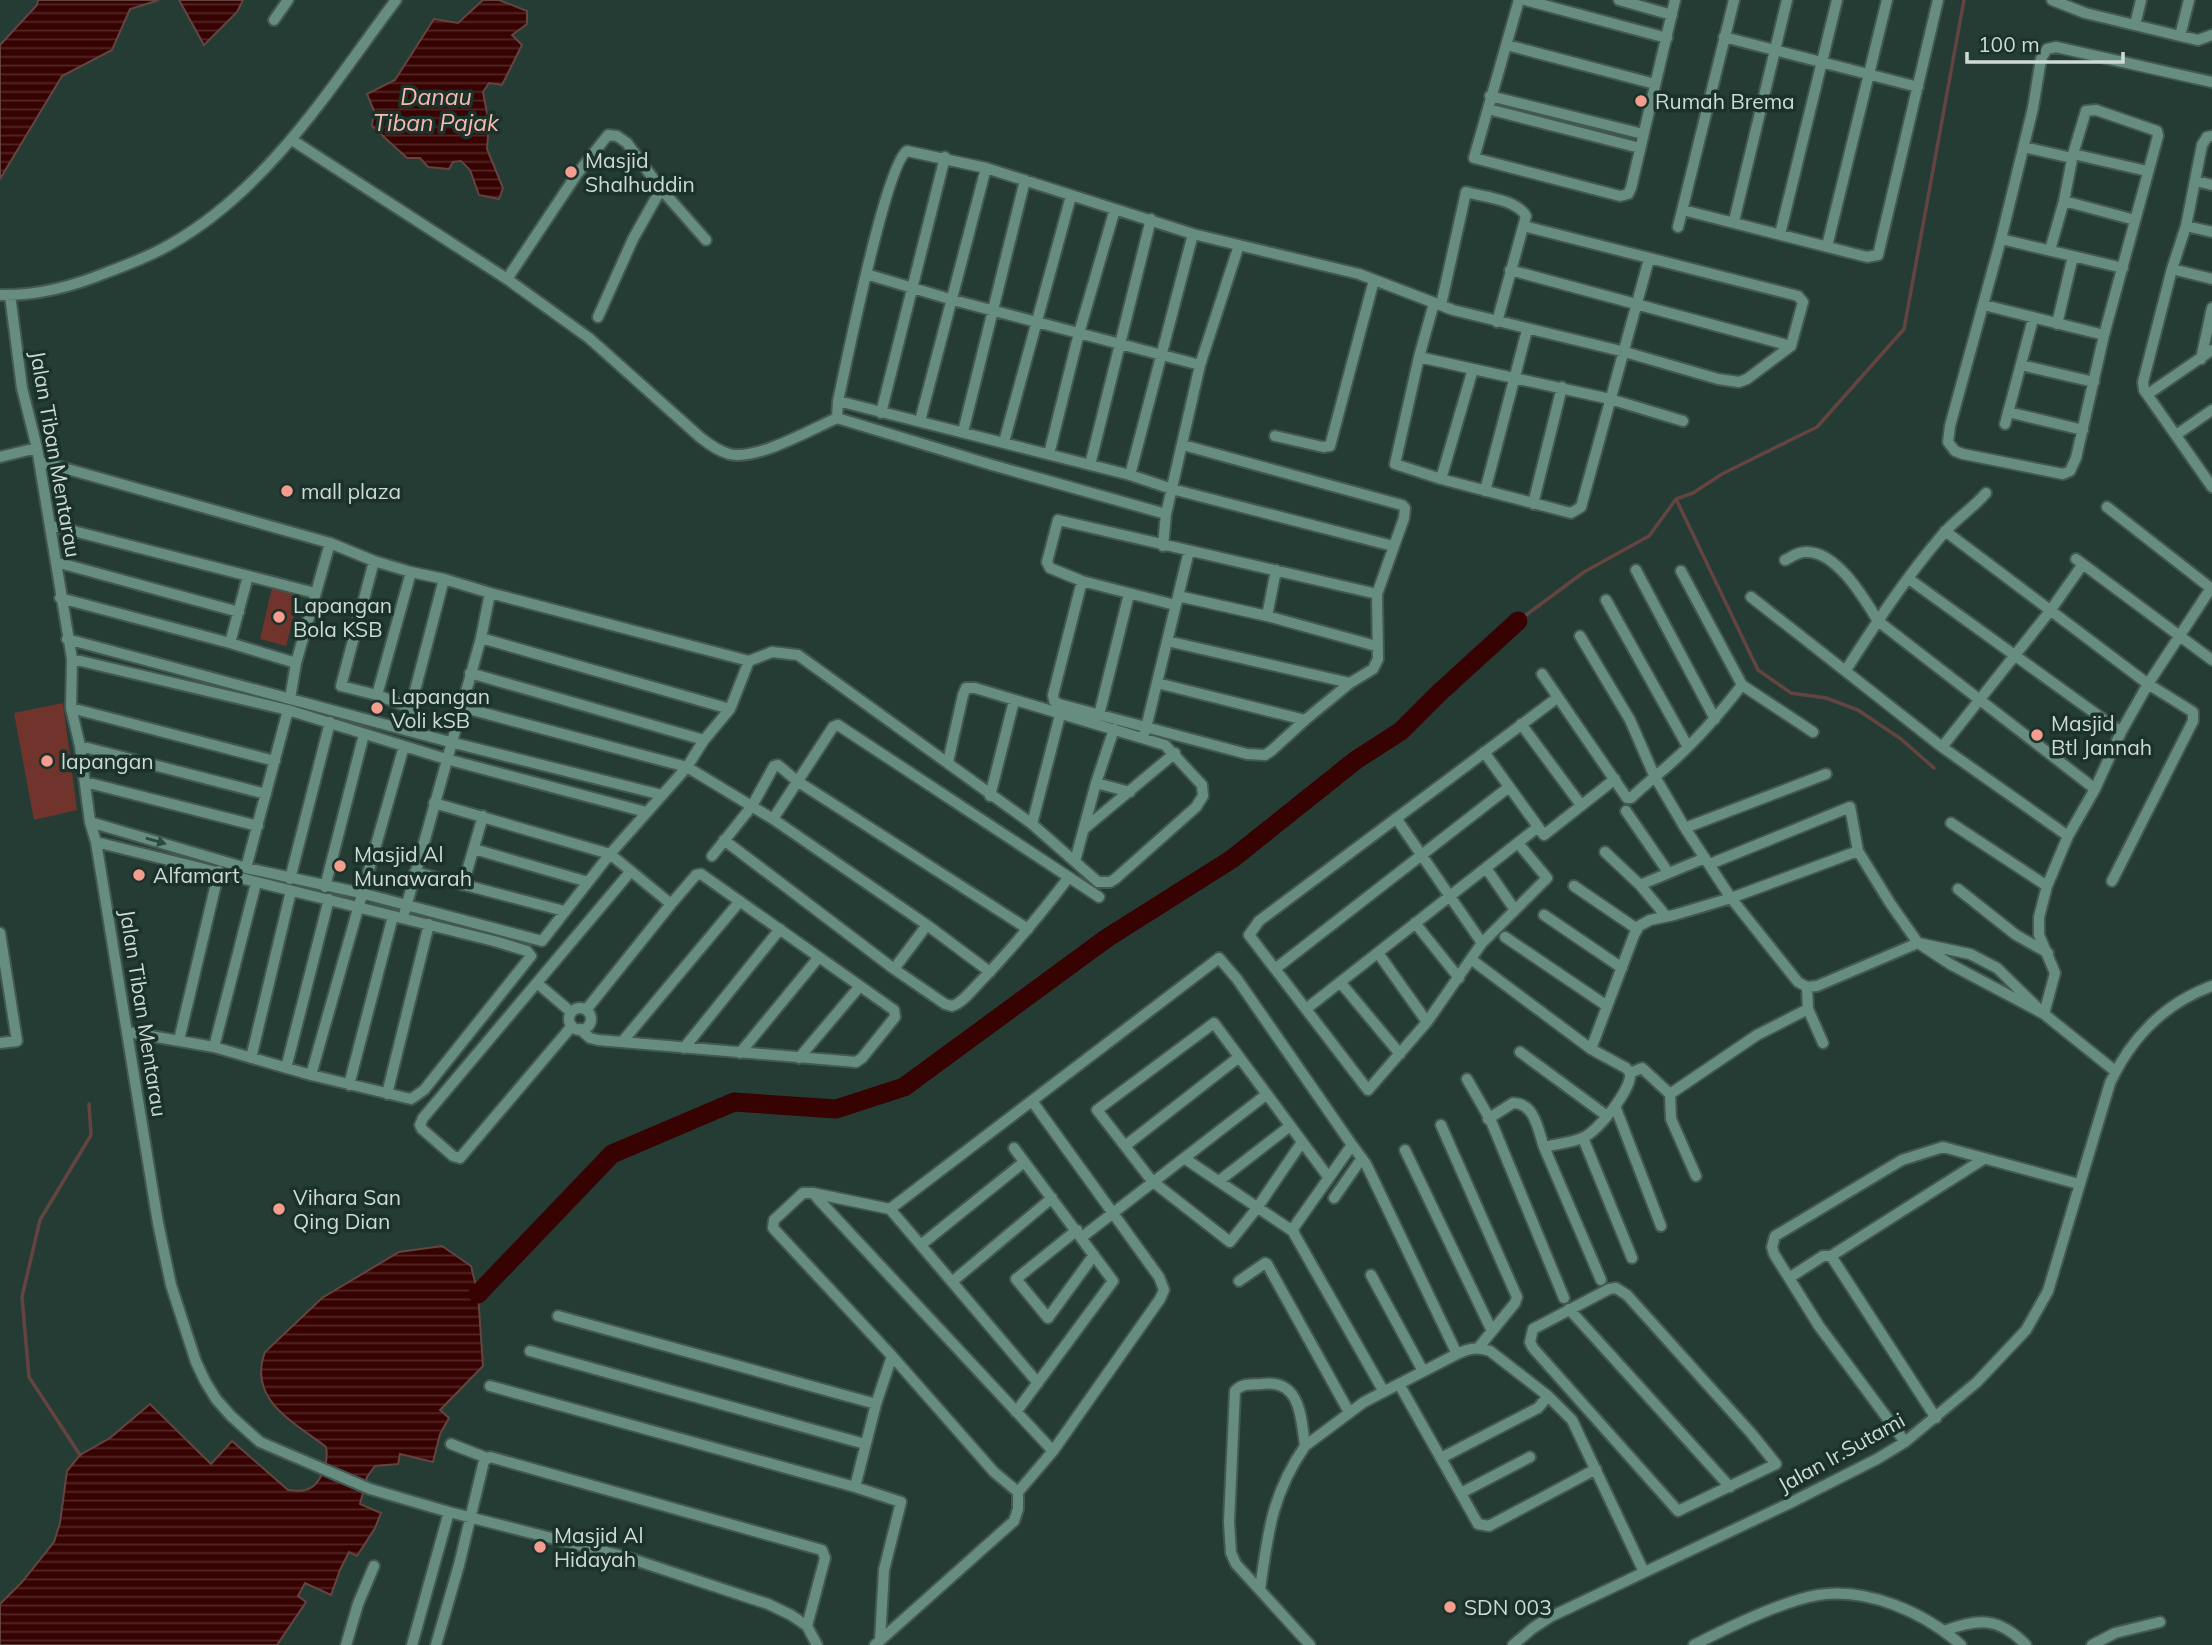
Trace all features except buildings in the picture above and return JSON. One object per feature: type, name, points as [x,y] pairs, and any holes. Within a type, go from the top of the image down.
[{"type":"street","points":[[274,20],[288,0]]},
{"type":"street","points":[[5,295],[42,292],[92,279],[171,244],[226,205],[292,140],[396,0]]},
{"type":"street","points":[[1518,0],[1474,158],[1620,196],[1628,194],[1631,188],[1675,0]]},
{"type":"street","points":[[1525,0],[1667,38]]},
{"type":"street","points":[[1619,0],[1672,15]]},
{"type":"street","points":[[1678,227],[1734,0]]},
{"type":"street","points":[[1734,222],[1787,0]]},
{"type":"street","points":[[1780,234],[1837,0]]},
{"type":"street","points":[[1828,247],[1887,0]]},
{"type":"street","points":[[1684,209],[1867,257],[1878,255],[1938,0]]},
{"type":"street","points":[[2052,0],[2071,4],[2085,13],[2180,36],[2198,40],[2212,36]]},
{"type":"street","points":[[2085,13],[2088,0]]},
{"type":"street","points":[[2135,25],[2141,0]]},
{"type":"street","points":[[2180,36],[2189,0]]},
{"type":"street","points":[[1724,37],[1918,87]]},
{"type":"street","points":[[1507,45],[1655,84]]},
{"type":"street","points":[[2050,250],[2064,201],[2072,156],[2086,111],[2096,110],[2157,131],[2158,136],[2104,335],[2073,467],[2063,474],[1963,454],[1950,447],[1948,442],[2024,147],[2041,59],[2050,47],[2212,82]]},
{"type":"street","points":[[1490,96],[1643,134]]},
{"type":"street","points":[[1488,109],[1640,148]]},
{"type":"street","points":[[507,279],[577,174],[608,135],[617,136],[627,143],[661,189],[706,240]]},
{"type":"street","points":[[2210,480],[2143,386],[2172,269],[2186,226],[2202,145],[2207,137],[2212,136]]},
{"type":"street","points":[[292,140],[507,279],[589,338],[671,414],[718,450],[731,454],[755,454],[837,418],[1167,514]]},
{"type":"street","points":[[2024,147],[2147,172]]},
{"type":"street","points":[[837,418],[838,401],[866,274],[900,157],[911,150],[986,168],[1193,234],[1336,268],[1438,304],[1527,330],[1625,352],[1718,379],[1739,382],[1747,379],[1791,346],[1803,302],[1798,296],[1524,226]]},
{"type":"street","points":[[881,413],[945,157]]},
{"type":"street","points":[[920,421],[986,168]]},
{"type":"street","points":[[963,432],[1025,180]]},
{"type":"street","points":[[2196,181],[2212,184]]},
{"type":"street","points":[[598,317],[632,239],[661,189]]},
{"type":"street","points":[[1497,321],[1526,216],[1518,207],[1466,192],[1438,304],[1419,357],[1394,462],[1441,479],[1571,513],[1581,507],[1649,258]]},
{"type":"street","points":[[1004,442],[1071,196]]},
{"type":"street","points":[[2064,201],[2135,220]]},
{"type":"street","points":[[1049,454],[1079,333],[1115,209]]},
{"type":"street","points":[[1090,464],[1151,219]]},
{"type":"street","points":[[2186,226],[2212,232]]},
{"type":"street","points":[[1130,475],[1193,234]]},
{"type":"street","points":[[2001,239],[2123,268]]},
{"type":"street","points":[[1163,546],[1172,489],[1200,365],[1239,245]]},
{"type":"street","points":[[2057,324],[2073,256]]},
{"type":"street","points":[[2172,269],[2212,279]]},
{"type":"street","points":[[1510,270],[1791,346]]},
{"type":"street","points":[[866,274],[1161,357],[1200,365]]},
{"type":"street","points":[[1275,436],[1323,447],[1330,446],[1374,280]]},
{"type":"street","name":"Jalan Tiban Mentarau","points":[[5,295],[22,388],[37,448],[57,562],[60,598],[72,659],[71,708],[80,746],[90,822],[96,842],[168,1272],[196,1362],[216,1399],[260,1442],[370,1489],[626,1557],[768,1604],[807,1626]]},
{"type":"street","points":[[1984,305],[2104,335]]},
{"type":"street","points":[[2200,359],[2212,308]]},
{"type":"street","points":[[2005,424],[2033,318]]},
{"type":"street","points":[[1485,491],[1527,330]]},
{"type":"street","points":[[2148,394],[2212,351]]},
{"type":"street","points":[[1419,357],[1515,380],[1562,387],[1683,421]]},
{"type":"street","points":[[2021,365],[2094,382]]},
{"type":"street","points":[[1441,479],[1473,369]]},
{"type":"street","points":[[1533,504],[1562,387]]},
{"type":"street","points":[[838,401],[1090,464],[1172,489],[1393,546]]},
{"type":"street","points":[[2176,435],[2212,410]]},
{"type":"street","points":[[2008,412],[2083,430]]},
{"type":"street","points":[[948,762],[963,695],[967,688],[975,688],[1114,729],[1144,732],[1260,756],[1271,751],[1304,720],[1376,666],[1377,594],[1406,512],[1402,505],[1183,445]]},
{"type":"street","points":[[0,457],[37,448]]},
{"type":"street","points":[[39,461],[330,543],[374,561],[411,572],[749,661],[772,652],[798,655],[1032,824],[1094,879],[1110,882],[1196,807],[1203,796],[1202,785],[1175,753],[1144,732],[1059,704],[1053,699],[1082,581]]},
{"type":"street","points":[[1846,670],[1878,621],[1945,531],[1986,493]]},
{"type":"street","points":[[2044,1014],[2054,979],[2054,966],[2039,935],[2038,924],[2047,886],[2068,836],[2095,789],[2121,732],[2148,684],[2212,589],[2107,507]]},
{"type":"street","points":[[1376,646],[1267,616],[1129,594],[1082,581],[1048,566],[1047,558],[1058,520],[1377,594]]},
{"type":"street","points":[[50,525],[315,593]]},
{"type":"street","points":[[1945,531],[2148,684],[2192,709],[2193,721],[2112,881]]},
{"type":"street","points":[[246,868],[289,705],[296,663],[330,543]]},
{"type":"street","points":[[1144,732],[1189,551]]},
{"type":"street","points":[[1785,560],[1802,551],[1829,560],[1858,588],[1878,621],[2095,789]]},
{"type":"street","points":[[374,561],[341,686],[409,707]]},
{"type":"street","points":[[1942,747],[2050,611],[2080,561],[2212,660]]},
{"type":"street","points":[[57,562],[239,612]]},
{"type":"street","points":[[1267,616],[1276,570]]},
{"type":"street","points":[[1636,570],[1715,719]]},
{"type":"street","points":[[1681,571],[1742,685],[1813,732]]},
{"type":"street","points":[[377,695],[411,572]]},
{"type":"street","points":[[230,643],[248,576]]},
{"type":"street","points":[[405,729],[444,579]]},
{"type":"street","points":[[1909,579],[2121,732]]},
{"type":"street","points":[[349,1085],[415,872],[481,638],[490,593]]},
{"type":"street","points":[[1099,715],[1129,594]]},
{"type":"street","points":[[1751,597],[1942,747],[2068,836]]},
{"type":"street","points":[[60,598],[296,663]]},
{"type":"street","points":[[1606,600],[1688,747]]},
{"type":"street","points":[[1580,636],[1630,720],[1654,775],[1685,828],[1731,898],[1798,982],[1807,987],[1817,986],[1918,943],[1953,949],[1983,959],[2007,976],[2044,1014],[2115,1071]]},
{"type":"street","points":[[481,638],[730,709]]},
{"type":"street","points":[[67,639],[289,705],[364,734],[446,759],[646,813]]},
{"type":"street","points":[[1167,641],[1350,683]]},
{"type":"street","points":[[72,659],[405,729],[662,795]]},
{"type":"street","points":[[96,842],[358,907],[542,941],[610,854],[687,767],[704,740],[730,709],[749,661]]},
{"type":"street","points":[[470,673],[704,740]]},
{"type":"street","points":[[1542,674],[1627,798],[1631,798],[1688,747],[1742,685]]},
{"type":"street","points":[[1157,683],[1304,720]]},
{"type":"street","points":[[1518,843],[1547,877],[1482,943],[1427,1022],[1368,1090],[1249,935],[1259,922],[1556,698]]},
{"type":"street","points":[[990,796],[1014,701]]},
{"type":"street","points":[[461,707],[687,767],[774,819],[928,925],[990,972]]},
{"type":"street","points":[[71,708],[275,761]]},
{"type":"street","points":[[1032,824],[1060,715]]},
{"type":"street","points":[[290,879],[330,722]]},
{"type":"street","points":[[1521,724],[1581,805]]},
{"type":"street","points":[[774,819],[833,727],[838,725],[1099,897]]},
{"type":"street","points":[[1075,861],[1114,729]]},
{"type":"street","points":[[325,887],[364,734]]},
{"type":"street","points":[[80,746],[266,794]]},
{"type":"street","points":[[311,1075],[404,746]]},
{"type":"street","points":[[1484,752],[1544,835],[1615,779]]},
{"type":"street","points":[[1084,829],[1175,753]]},
{"type":"street","points":[[712,856],[752,806],[775,765],[781,766],[797,781],[1028,929]]},
{"type":"street","points":[[1685,828],[1826,774]]},
{"type":"street","points":[[85,782],[258,826]]},
{"type":"street","points":[[1096,783],[1130,792]]},
{"type":"street","points":[[1275,969],[1509,787]]},
{"type":"street","points":[[434,803],[610,854],[671,904]]},
{"type":"street","points":[[1640,885],[1668,872],[1707,861],[1850,807],[1858,851],[1889,903],[1918,943],[1972,976],[2044,1014]]},
{"type":"street","points":[[1626,811],[1668,872]]},
{"type":"street","points":[[463,885],[483,816]]},
{"type":"street","points":[[1396,818],[1482,943]]},
{"type":"street","points":[[90,822],[246,868],[361,893],[429,924],[527,951],[531,956],[417,1097],[407,1100],[214,1047],[128,1032]]},
{"type":"street","points":[[1951,823],[2047,886]]},
{"type":"street","points":[[1306,1009],[1538,827]]},
{"type":"street","points":[[724,841],[894,969],[952,1006],[959,1003],[990,972],[1069,877]]},
{"type":"street","points":[[474,849],[588,882]]},
{"type":"street","points":[[1591,1049],[1637,929],[1650,920],[1731,898],[1858,851]]},
{"type":"street","points":[[1605,852],[1640,885],[1666,916]]},
{"type":"street","points":[[1486,868],[1515,910]]},
{"type":"street","points":[[179,1040],[219,871]]},
{"type":"street","points":[[586,1010],[699,873],[896,1014],[862,1058],[856,1062],[845,1062],[594,1039],[576,1028],[569,1019],[571,1012],[578,1008],[586,1010],[590,1015],[586,1028],[576,1028],[460,1158],[453,1156],[422,1129],[420,1125],[423,1118],[631,871]]},
{"type":"street","points":[[415,872],[564,911]]},
{"type":"street","points":[[214,1047],[256,883]]},
{"type":"street","points":[[1574,886],[1637,929]]},
{"type":"street","points":[[1958,889],[2015,936],[2048,953]]},
{"type":"street","points":[[251,1058],[291,891]]},
{"type":"street","points":[[286,1068],[329,899]]},
{"type":"street","points":[[622,1042],[740,901]]},
{"type":"street","points":[[1544,915],[1622,968]]},
{"type":"street","points":[[1415,923],[1458,978]]},
{"type":"street","points":[[387,1094],[429,924]]},
{"type":"street","points":[[894,969],[928,925]]},
{"type":"street","points":[[684,1048],[780,929]]},
{"type":"street","points":[[1504,937],[1607,1006]]},
{"type":"street","points":[[0,1043],[17,1041],[5,994],[1,940]]},
{"type":"street","points":[[1378,953],[1427,1022]]},
{"type":"street","points":[[740,1053],[819,957]]},
{"type":"street","points":[[890,1209],[1219,958],[1245,990],[1362,1158],[1457,1354]]},
{"type":"street","points":[[1472,960],[1591,1049],[1630,1073]]},
{"type":"street","points":[[1340,982],[1400,1054]]},
{"type":"street","points":[[537,983],[571,1012]]},
{"type":"street","points":[[799,1058],[860,986]]},
{"type":"street","name":"Jalan Ir.Sutami","points":[[1513,1645],[1550,1617],[1790,1503],[1906,1441],[1937,1418],[1977,1382],[2026,1330],[2048,1291],[2115,1071],[2159,1015],[2181,999],[2212,986]]},
{"type":"street","points":[[1807,987],[1808,1009],[1823,1043]]},
{"type":"street","points":[[1670,1094],[1758,1035],[1808,1009]]},
{"type":"street","points":[[1302,1142],[1230,1242],[1152,1181],[1097,1110],[1214,1023],[1329,1178]]},
{"type":"street","points":[[1520,1052],[1607,1116]]},
{"type":"street","points":[[1125,1146],[1239,1057]]},
{"type":"street","points":[[1630,1073],[1643,1068],[1670,1094],[1671,1119],[1696,1177]]},
{"type":"street","points":[[1544,1147],[1583,1138],[1592,1133],[1629,1083],[1630,1073]]},
{"type":"street","points":[[1466,1079],[1488,1119],[1566,1304],[1730,1488]]},
{"type":"street","points":[[1094,1255],[1048,1318],[1016,1279],[1079,1234],[1114,1213],[1267,1094]]},
{"type":"street","points":[[878,1642],[1014,1521],[1018,1509],[1018,1492],[1053,1451],[1164,1290],[1159,1277],[1032,1101]]},
{"type":"street","points":[[1488,1119],[1513,1103],[1526,1106],[1531,1112],[1601,1280]]},
{"type":"street","points":[[1615,1105],[1661,1226]]},
{"type":"street","points":[[1441,1125],[1516,1291],[1515,1303],[1479,1347]]},
{"type":"street","points":[[1219,1181],[1290,1126]]},
{"type":"street","points":[[1583,1138],[1632,1258]]},
{"type":"street","points":[[1352,1145],[1292,1230],[1384,1392]]},
{"type":"street","points":[[1906,1441],[1819,1325],[1772,1247],[1775,1236],[1845,1192],[1918,1153],[1943,1147],[1982,1160],[2079,1184]]},
{"type":"street","points":[[1014,1148],[1113,1281],[1016,1412]]},
{"type":"street","points":[[1405,1150],[1492,1331]]},
{"type":"street","points":[[1184,1158],[1294,1233]]},
{"type":"street","points":[[1334,1198],[1362,1158]]},
{"type":"street","points":[[1789,1278],[1823,1256],[1830,1256],[1982,1160]]},
{"type":"street","points":[[922,1244],[1024,1161]]},
{"type":"street","points":[[1018,1492],[994,1472],[773,1228],[774,1220],[803,1193],[890,1209],[1038,1383]]},
{"type":"street","points":[[813,1194],[1053,1451]]},
{"type":"street","points":[[953,1281],[1052,1198]]},
{"type":"street","points":[[1830,1256],[1937,1418]]},
{"type":"street","points":[[1239,1281],[1267,1264],[1349,1412]]},
{"type":"street","points":[[1371,1275],[1423,1371]]},
{"type":"street","points":[[1609,1289],[1622,1291],[1776,1464],[1678,1511],[1533,1348],[1530,1342],[1533,1329],[1566,1304],[1609,1289]]},
{"type":"street","points":[[558,1316],[876,1404]]},
{"type":"street","points":[[1261,1589],[1272,1513],[1284,1482],[1305,1446],[1349,1412],[1384,1392],[1466,1349],[1479,1347],[1499,1357],[1548,1396],[1572,1420],[1644,1572]]},
{"type":"street","points":[[530,1351],[865,1444]]},
{"type":"street","points":[[855,1487],[891,1356]]},
{"type":"street","points":[[1305,1446],[1300,1408],[1291,1393],[1267,1383],[1237,1388],[1229,1498],[1231,1553],[1237,1564],[1310,1645]]},
{"type":"street","points":[[1399,1384],[1478,1524],[1489,1526],[1597,1468]]},
{"type":"street","points":[[490,1386],[901,1502],[884,1570],[878,1642]]},
{"type":"street","points":[[1441,1458],[1538,1408],[1548,1396]]},
{"type":"street","points":[[451,1444],[487,1458],[493,1457],[822,1549],[825,1558],[807,1626],[817,1645]]},
{"type":"street","points":[[1461,1493],[1530,1457]]},
{"type":"street","points":[[436,1645],[484,1461],[487,1458]]},
{"type":"street","points":[[412,1645],[449,1512]]},
{"type":"street","points":[[346,1645],[358,1604],[374,1566]]},
{"type":"street","points":[[1694,1645],[1779,1608],[1821,1595],[1875,1600],[1914,1613],[1961,1645]]},
{"type":"street","points":[[1944,1631],[1964,1624],[1987,1622],[2006,1628],[2026,1645]]},
{"type":"street","points":[[2092,1645],[2115,1633],[2160,1622]]},
{"type":"shaded area","name":"Lapangan Bola KSB","points":[[272,588],[299,595],[286,646],[260,639]]},
{"type":"shaded area","name":"lapangan","points":[[63,703],[77,810],[34,820],[14,713]]},
{"type":"water","points":[[38,0],[159,0],[130,9],[112,50],[62,76],[0,179],[0,45],[37,5]]},
{"type":"water","points":[[179,0],[243,0],[237,12],[204,45]]},
{"type":"water","name":"Danau Tiban Pajak","points":[[483,0],[499,0],[527,11],[527,24],[512,35],[522,45],[502,85],[489,83],[483,92],[489,124],[487,149],[503,188],[499,199],[479,195],[470,170],[461,161],[453,162],[449,169],[428,167],[420,158],[407,158],[372,126],[374,111],[367,94],[395,80],[434,19],[458,23]]},
{"type":"water","points":[[442,1246],[471,1266],[478,1294],[483,1366],[440,1410],[449,1418],[440,1434],[433,1462],[400,1454],[398,1464],[375,1466],[367,1477],[360,1504],[381,1513],[375,1528],[357,1556],[349,1552],[331,1595],[305,1583],[298,1596],[306,1602],[277,1645],[0,1645],[0,1604],[22,1582],[54,1542],[60,1523],[67,1471],[80,1455],[110,1438],[150,1404],[211,1464],[232,1441],[288,1490],[303,1491],[311,1488],[325,1466],[326,1447],[288,1419],[268,1397],[262,1384],[261,1369],[265,1352],[322,1298],[399,1252]]},
{"type":"waterway","points":[[1518,621],[1584,572],[1649,536],[1676,499],[1693,493],[1722,474],[1817,427],[1904,329],[1964,0]]},
{"type":"waterway","points":[[1676,499],[1758,670],[1791,693],[1826,698],[1858,710],[1901,739],[1934,768]]},
{"type":"waterway","points":[[478,1294],[612,1154],[734,1102],[836,1109],[904,1087],[1107,938],[1232,859],[1356,760],[1401,731],[1518,621]]},
{"type":"waterway","points":[[80,1455],[29,1377],[22,1297],[40,1220],[91,1135],[89,1104]]},
{"type":"place","name":"Rumah Brema","points":[[1641,101]]},
{"type":"place","name":"Masjid Shalhuddin","points":[[571,172]]},
{"type":"place","name":"mall plaza","points":[[287,491]]},
{"type":"place","name":"Lapangan Bola KSB","points":[[279,617]]},
{"type":"place","name":"Lapangan Voli kSB","points":[[377,708]]},
{"type":"place","name":"Masjid Btl Jannah","points":[[2037,735]]},
{"type":"place","name":"lapangan","points":[[47,761]]},
{"type":"place","name":"Masjid Al Munawarah","points":[[340,866]]},
{"type":"place","name":"Alfamart","points":[[139,875]]},
{"type":"place","name":"Vihara San Qing Dian","points":[[279,1209]]},
{"type":"place","name":"Masjid Al Hidayah","points":[[540,1547]]},
{"type":"place","name":"SDN 003","points":[[1450,1607]]}]
